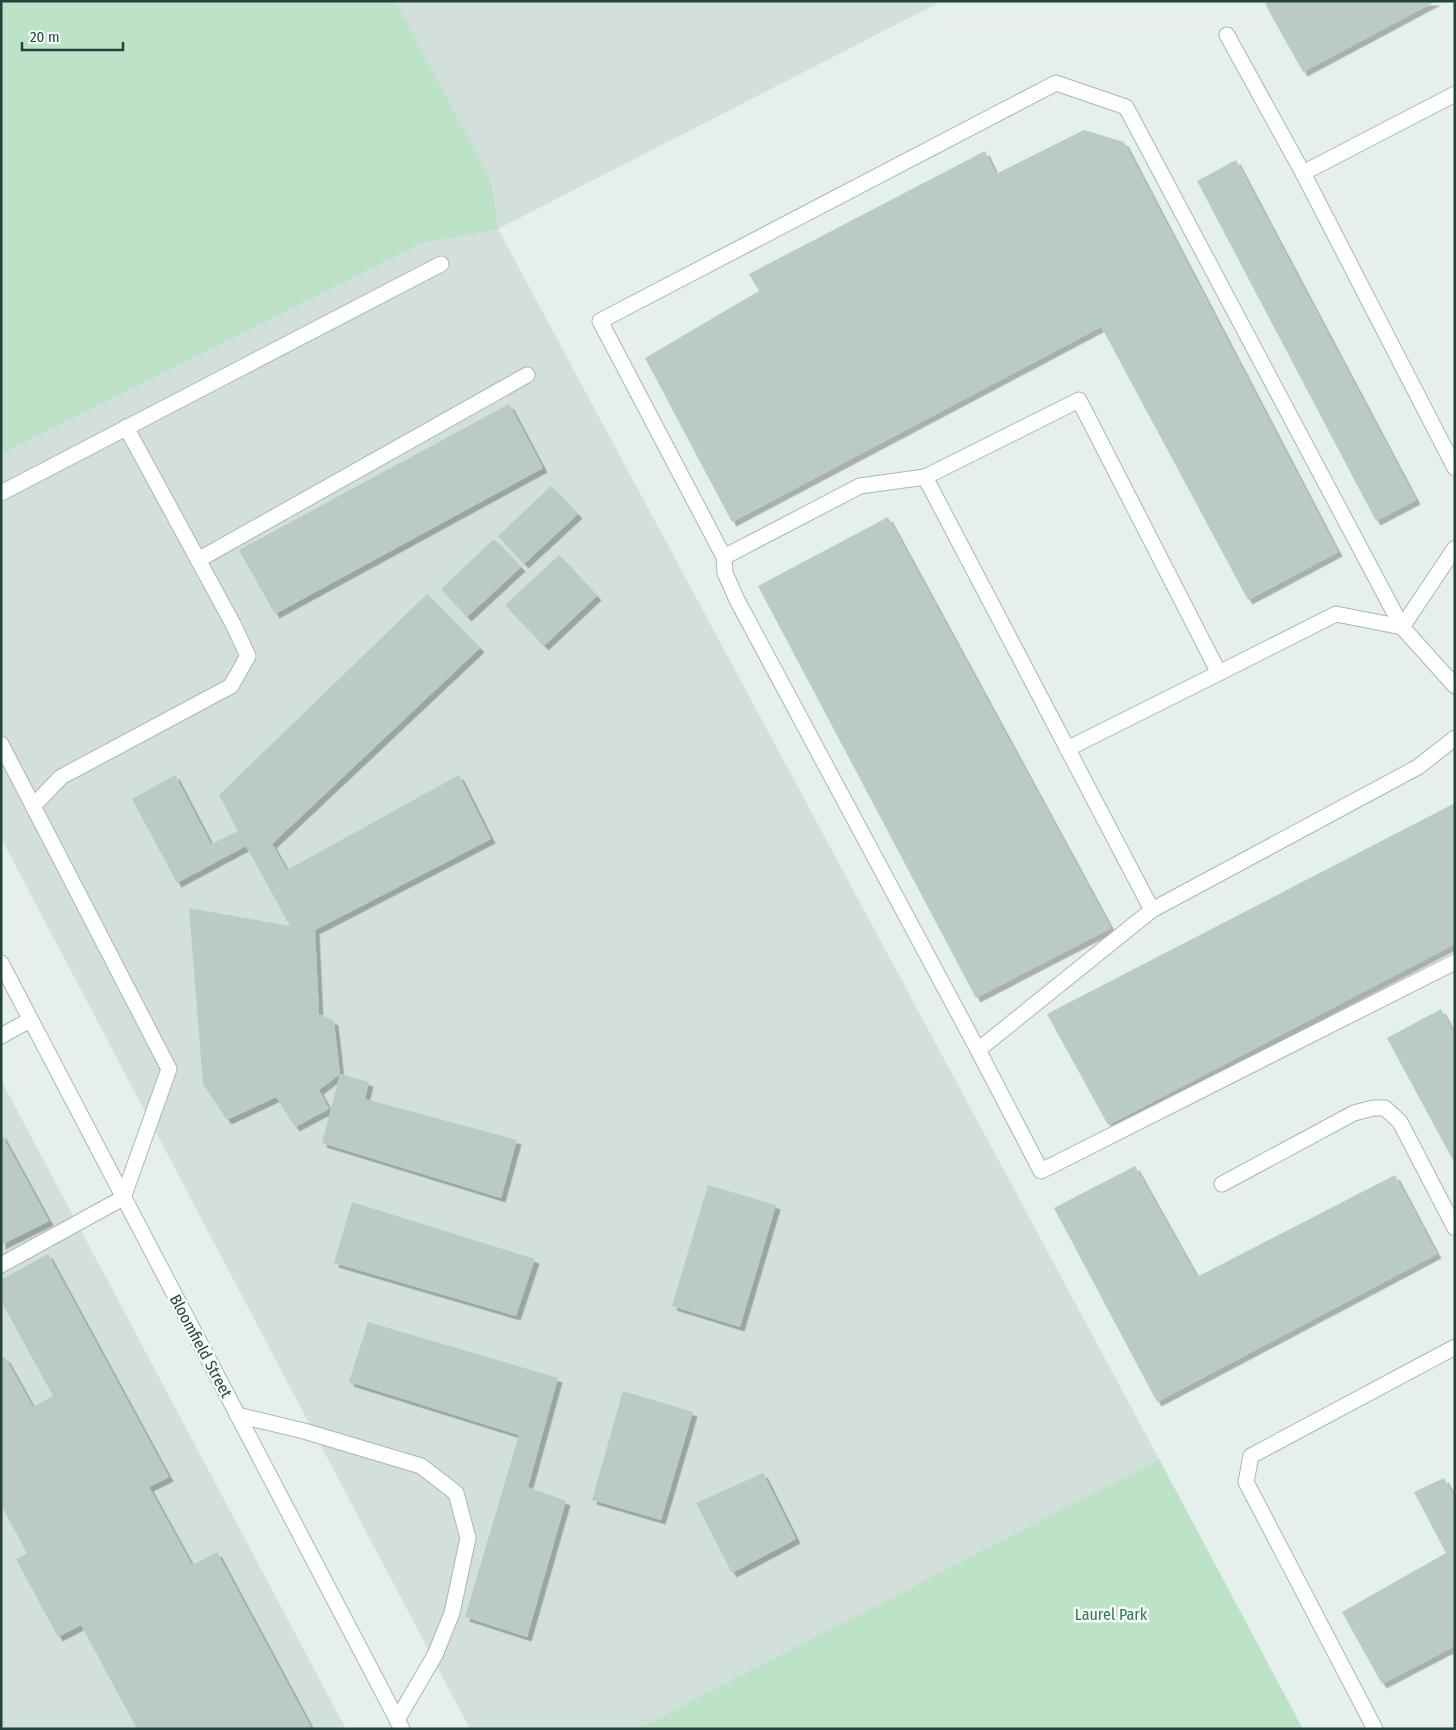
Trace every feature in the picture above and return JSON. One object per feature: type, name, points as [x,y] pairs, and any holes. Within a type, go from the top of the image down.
[{"type":"street","points":[[1227,34],[1303,173],[1455,468]]},
{"type":"street","points":[[1455,686],[1402,627],[1126,107],[1056,83],[600,321],[724,556],[726,573],[737,600],[1041,1171],[1455,962]]},
{"type":"street","points":[[1303,173],[1455,94]]},
{"type":"street","points":[[1,493],[441,264]]},
{"type":"street","points":[[198,560],[527,375]]},
{"type":"street","points":[[724,556],[860,486],[925,477],[1079,400],[1219,673]]},
{"type":"street","points":[[33,806],[60,777],[231,686],[248,656],[233,624],[126,427]]},
{"type":"street","points":[[925,477],[1152,910]]},
{"type":"street","points":[[1402,627],[1455,548]]},
{"type":"street","points":[[1067,749],[1336,614],[1402,627]]},
{"type":"street","points":[[978,1050],[1152,910],[1418,767],[1455,738]]},
{"type":"street","points":[[1,744],[168,1069],[123,1198],[1,1265]]},
{"type":"street","name":"Bloomfield Street","points":[[1,963],[399,1724]]},
{"type":"street","points":[[1,1036],[30,1020]]},
{"type":"street","points":[[1222,1184],[1354,1113],[1373,1108],[1386,1108],[1400,1122],[1455,1228]]},
{"type":"street","points":[[1375,1729],[1246,1482],[1251,1456],[1455,1347]]},
{"type":"street","points":[[237,1415],[304,1431],[421,1466],[456,1493],[468,1538],[452,1613],[435,1655],[399,1724]]},
{"type":"shaded area","points":[[1,1],[942,1],[498,229],[1159,1459],[637,1729],[470,1729],[1,838]]},
{"type":"shaded area","points":[[1,1080],[346,1729],[1,1729]]},
{"type":"green space","points":[[1,1],[395,1],[491,180],[498,229],[422,243],[1,454]]},
{"type":"green space","name":"Laurel Park","points":[[1159,1459],[1303,1729],[637,1729]]},
{"type":"building","points":[[1270,1],[1436,1],[1303,72],[1265,4]]},
{"type":"building","points":[[1084,130],[1124,142],[1338,552],[1248,600],[1102,328],[1163,294],[732,522],[645,358],[759,291],[749,274],[985,151],[996,174]]},
{"type":"building","points":[[1236,160],[1416,500],[1376,521],[1197,181]]},
{"type":"building","points":[[509,404],[543,468],[275,614],[239,550]]},
{"type":"building","points":[[551,486],[578,514],[524,564],[498,536]]},
{"type":"building","points":[[888,517],[1111,928],[976,998],[758,586]]},
{"type":"building","points":[[494,539],[521,567],[467,617],[441,589]]},
{"type":"building","points":[[559,555],[597,596],[544,646],[505,605]]},
{"type":"building","points":[[427,594],[480,648],[272,844],[287,870],[459,775],[491,839],[315,930],[319,1014],[334,1021],[340,1074],[319,1090],[329,1109],[295,1127],[276,1097],[227,1120],[203,1084],[189,908],[290,926],[246,846],[177,883],[132,799],[175,775],[211,844],[238,831],[219,795]]},
{"type":"building","points":[[1455,803],[1455,944],[1108,1125],[1047,1014]]},
{"type":"building","points":[[1441,1009],[1455,1035],[1455,1164],[1387,1038]]},
{"type":"building","points":[[340,1074],[369,1082],[365,1099],[517,1140],[501,1198],[322,1143]]},
{"type":"building","points":[[1,1133],[49,1221],[1,1245]]},
{"type":"building","points":[[1135,1166],[1197,1277],[1395,1175],[1437,1254],[1157,1402],[1054,1208]]},
{"type":"building","points":[[708,1185],[776,1205],[740,1327],[672,1306]]},
{"type":"building","points":[[352,1202],[535,1259],[516,1316],[334,1263]]},
{"type":"building","points":[[48,1254],[169,1477],[149,1487],[192,1565],[217,1552],[312,1729],[137,1729],[81,1625],[58,1637],[16,1559],[27,1553],[1,1505],[1,1359],[5,1357],[33,1407],[53,1396],[1,1301],[1,1280]]},
{"type":"building","points":[[368,1322],[558,1378],[528,1487],[566,1501],[527,1637],[465,1617],[519,1435],[349,1382]]},
{"type":"building","points":[[623,1391],[693,1412],[661,1520],[592,1500]]},
{"type":"building","points":[[763,1473],[796,1539],[732,1573],[696,1503]]},
{"type":"building","points":[[1444,1478],[1455,1498],[1455,1646],[1382,1684],[1342,1612],[1446,1553],[1414,1492]]}]
